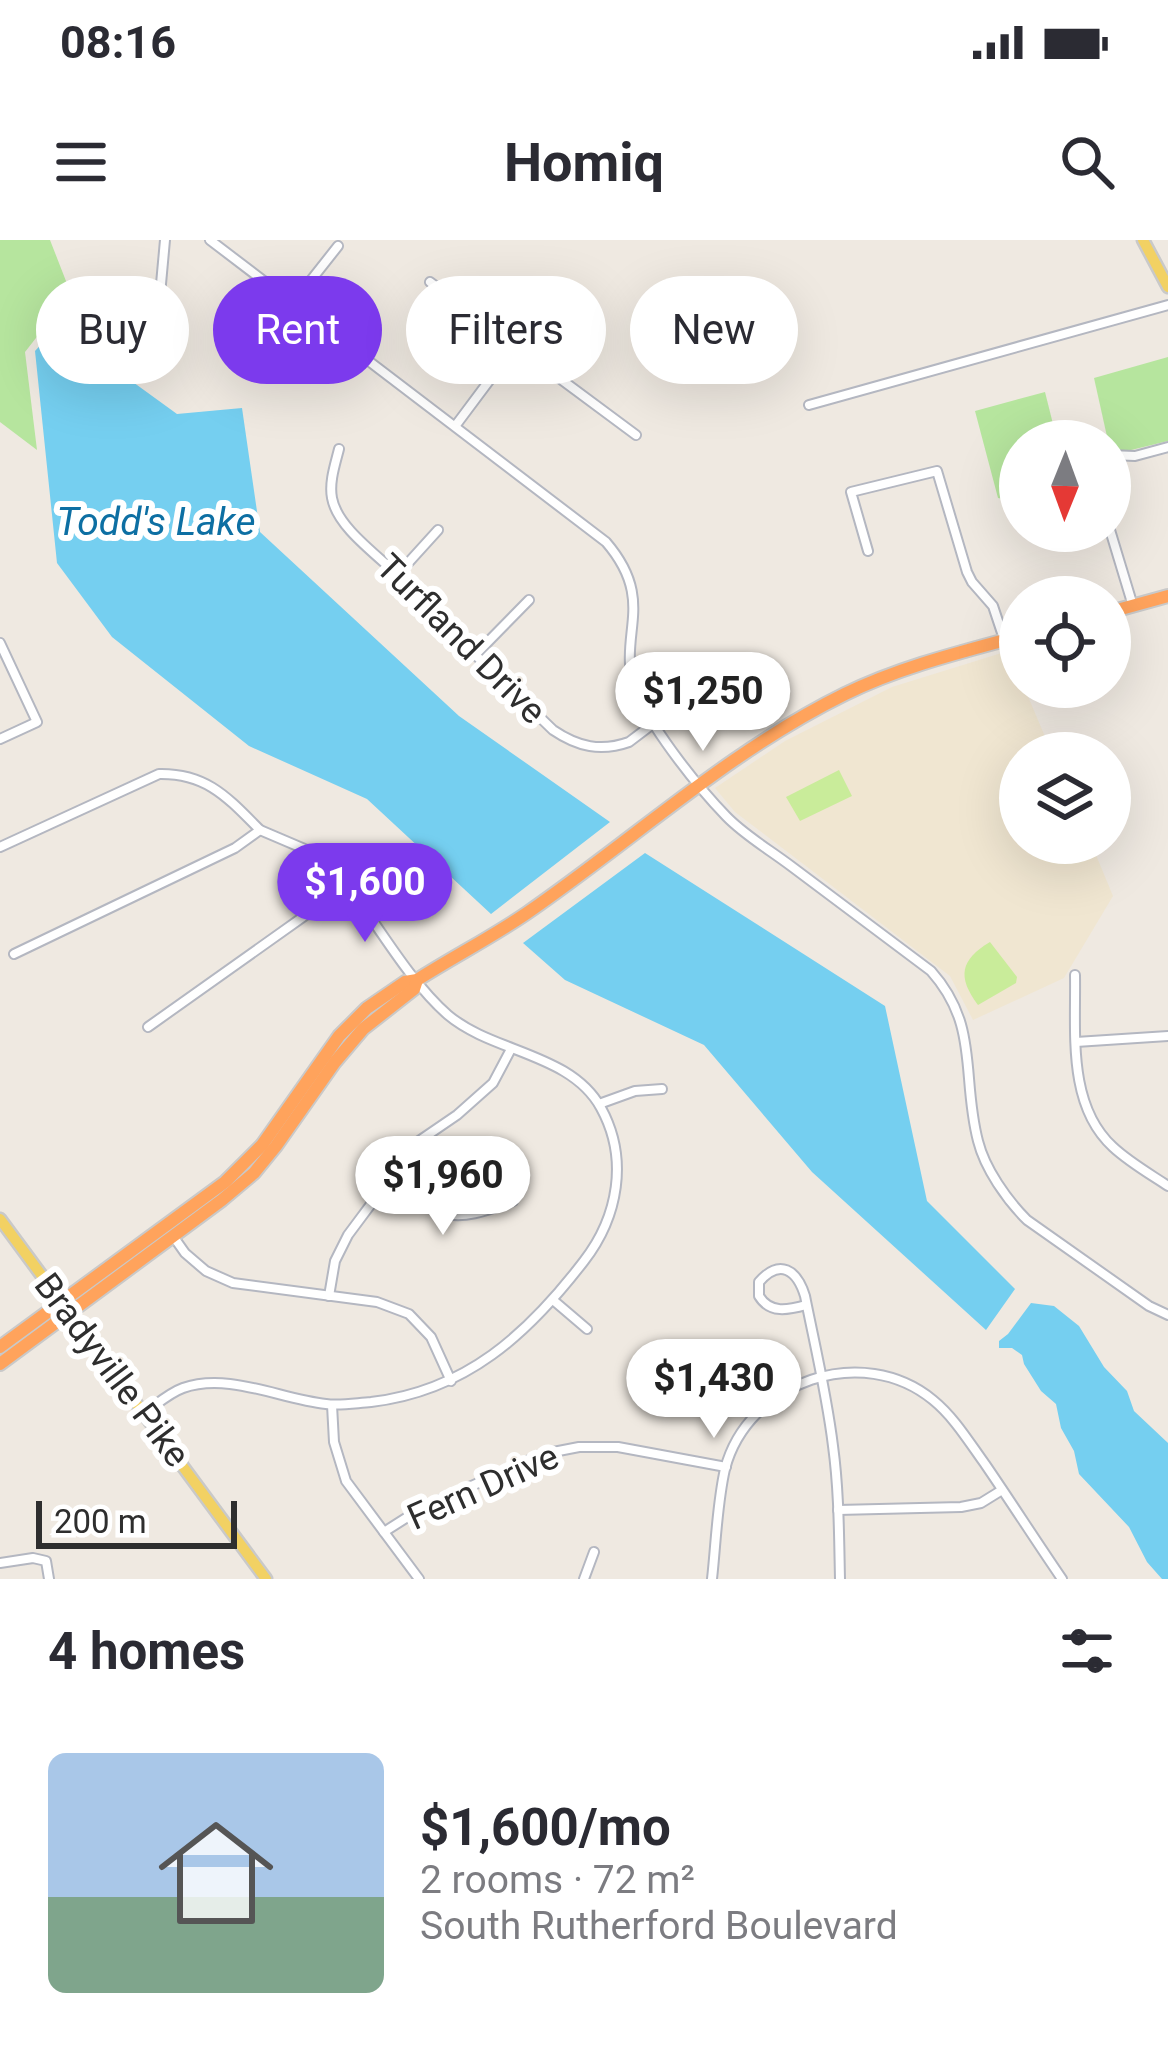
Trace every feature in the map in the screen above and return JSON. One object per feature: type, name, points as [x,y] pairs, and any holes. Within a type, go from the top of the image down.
[{"type":"highway","points":[[1133,606],[1168,596]]},
{"type":"highway","points":[[0,1348],[254,1173],[363,1029],[414,988],[417,980],[524,915],[762,741],[849,692],[999,642]]},
{"type":"highway","points":[[0,1364],[65,1307]]},
{"type":"main road","points":[[1144,240],[1168,287]]},
{"type":"main road","name":"Bradyville Pike","points":[[0,1219],[266,1579]]},
{"type":"street","points":[[162,276],[165,240]]},
{"type":"street","points":[[210,240],[257,276]]},
{"type":"street","points":[[314,276],[338,246]]},
{"type":"street","points":[[809,405],[1168,305]]},
{"type":"street","points":[[382,370],[606,542],[621,559],[634,593],[633,679],[655,724],[728,819],[931,971],[953,999],[964,1029],[976,1137],[1016,1208],[1168,1315]]},
{"type":"street","points":[[456,425],[486,384]]},
{"type":"street","points":[[566,384],[636,435]]},
{"type":"street","points":[[1131,456],[1168,447]]},
{"type":"street","name":"Turfland Drive","points":[[339,449],[331,485],[338,517],[553,730],[582,746],[616,747],[655,724],[724,670]]},
{"type":"street","points":[[868,551],[851,491],[937,470],[972,582],[993,606],[999,623]]},
{"type":"street","points":[[399,573],[438,530]]},
{"type":"street","points":[[1117,552],[1133,606]]},
{"type":"street","points":[[476,654],[529,601]]},
{"type":"street","points":[[0,644],[37,722],[0,739]]},
{"type":"street","points":[[0,847],[159,774],[201,780],[219,790],[260,830],[321,856],[450,1016],[475,1033],[576,1081],[599,1104],[613,1134],[619,1164],[613,1208],[593,1249],[553,1300],[489,1359],[419,1394],[332,1406],[214,1383],[182,1388],[144,1413]]},
{"type":"street","points":[[14,954],[235,848],[260,830]]},
{"type":"street","points":[[148,1027],[348,885]]},
{"type":"street","points":[[1075,974],[1081,1096],[1097,1128],[1114,1148],[1168,1186]]},
{"type":"street","points":[[1076,1042],[1168,1036]]},
{"type":"street","points":[[329,1296],[335,1261],[348,1234],[416,1142],[458,1115],[493,1083],[511,1048]]},
{"type":"street","points":[[599,1104],[635,1091],[662,1089]]},
{"type":"street","points":[[388,1180],[422,1205],[448,1216],[478,1214],[512,1201]]},
{"type":"street","points":[[169,1231],[206,1271],[233,1282],[376,1303],[410,1314],[431,1337],[451,1381]]},
{"type":"street","points":[[806,1305],[784,1310],[768,1306],[758,1296],[759,1282],[773,1270],[789,1271],[802,1285],[821,1375],[833,1446],[840,1579]]},
{"type":"street","points":[[553,1300],[587,1329]]},
{"type":"street","points":[[712,1579],[726,1467],[743,1431],[774,1397],[821,1375],[846,1372],[883,1375],[924,1393],[955,1422],[1062,1579]]},
{"type":"street","points":[[332,1406],[334,1442],[346,1481],[418,1579]]},
{"type":"street","name":"Fern Drive","points":[[384,1532],[420,1509],[543,1454],[579,1447],[618,1447],[726,1467]]},
{"type":"street","points":[[838,1510],[961,1508],[1002,1490]]},
{"type":"street","points":[[584,1579],[594,1552]]},
{"type":"street","points":[[0,1563],[46,1561],[49,1579]]},
{"type":"shaded area","points":[[999,654],[999,708],[1033,708],[1043,732],[999,732],[999,864],[1100,864],[1113,896],[1064,978],[973,1020],[950,976],[735,812],[715,788],[785,741],[892,687]]},
{"type":"green space","points":[[0,240],[50,240],[64,276],[36,276],[36,338],[25,352],[37,450],[0,422]]},
{"type":"green space","points":[[1168,357],[1168,441],[1131,450],[1131,420],[1103,420],[1094,378]]},
{"type":"green space","points":[[1045,392],[1052,420],[999,420],[999,498],[998,498],[975,411]]},
{"type":"green space","points":[[839,770],[852,796],[800,821],[786,797]]},
{"type":"green space","points":[[990,942],[1017,977],[1016,983],[978,1005],[967,986],[965,970],[967,962]]},
{"type":"water","name":"Todd's Lake","points":[[38,384],[136,384],[177,414],[242,408],[260,532],[459,716],[610,822],[491,914],[367,799],[249,746],[112,637],[57,563]]},
{"type":"water","points":[[645,853],[885,1006],[927,1201],[1015,1289],[986,1330],[812,1172],[704,1045],[565,980],[523,943]]},
{"type":"water","points":[[1031,1303],[1054,1306],[1079,1326],[1104,1367],[1127,1391],[1134,1411],[1168,1443],[1168,1579],[1162,1579],[1147,1562],[1129,1527],[1079,1474],[1056,1404],[1041,1391],[1022,1355],[1012,1348],[999,1348],[999,1341]]}]
